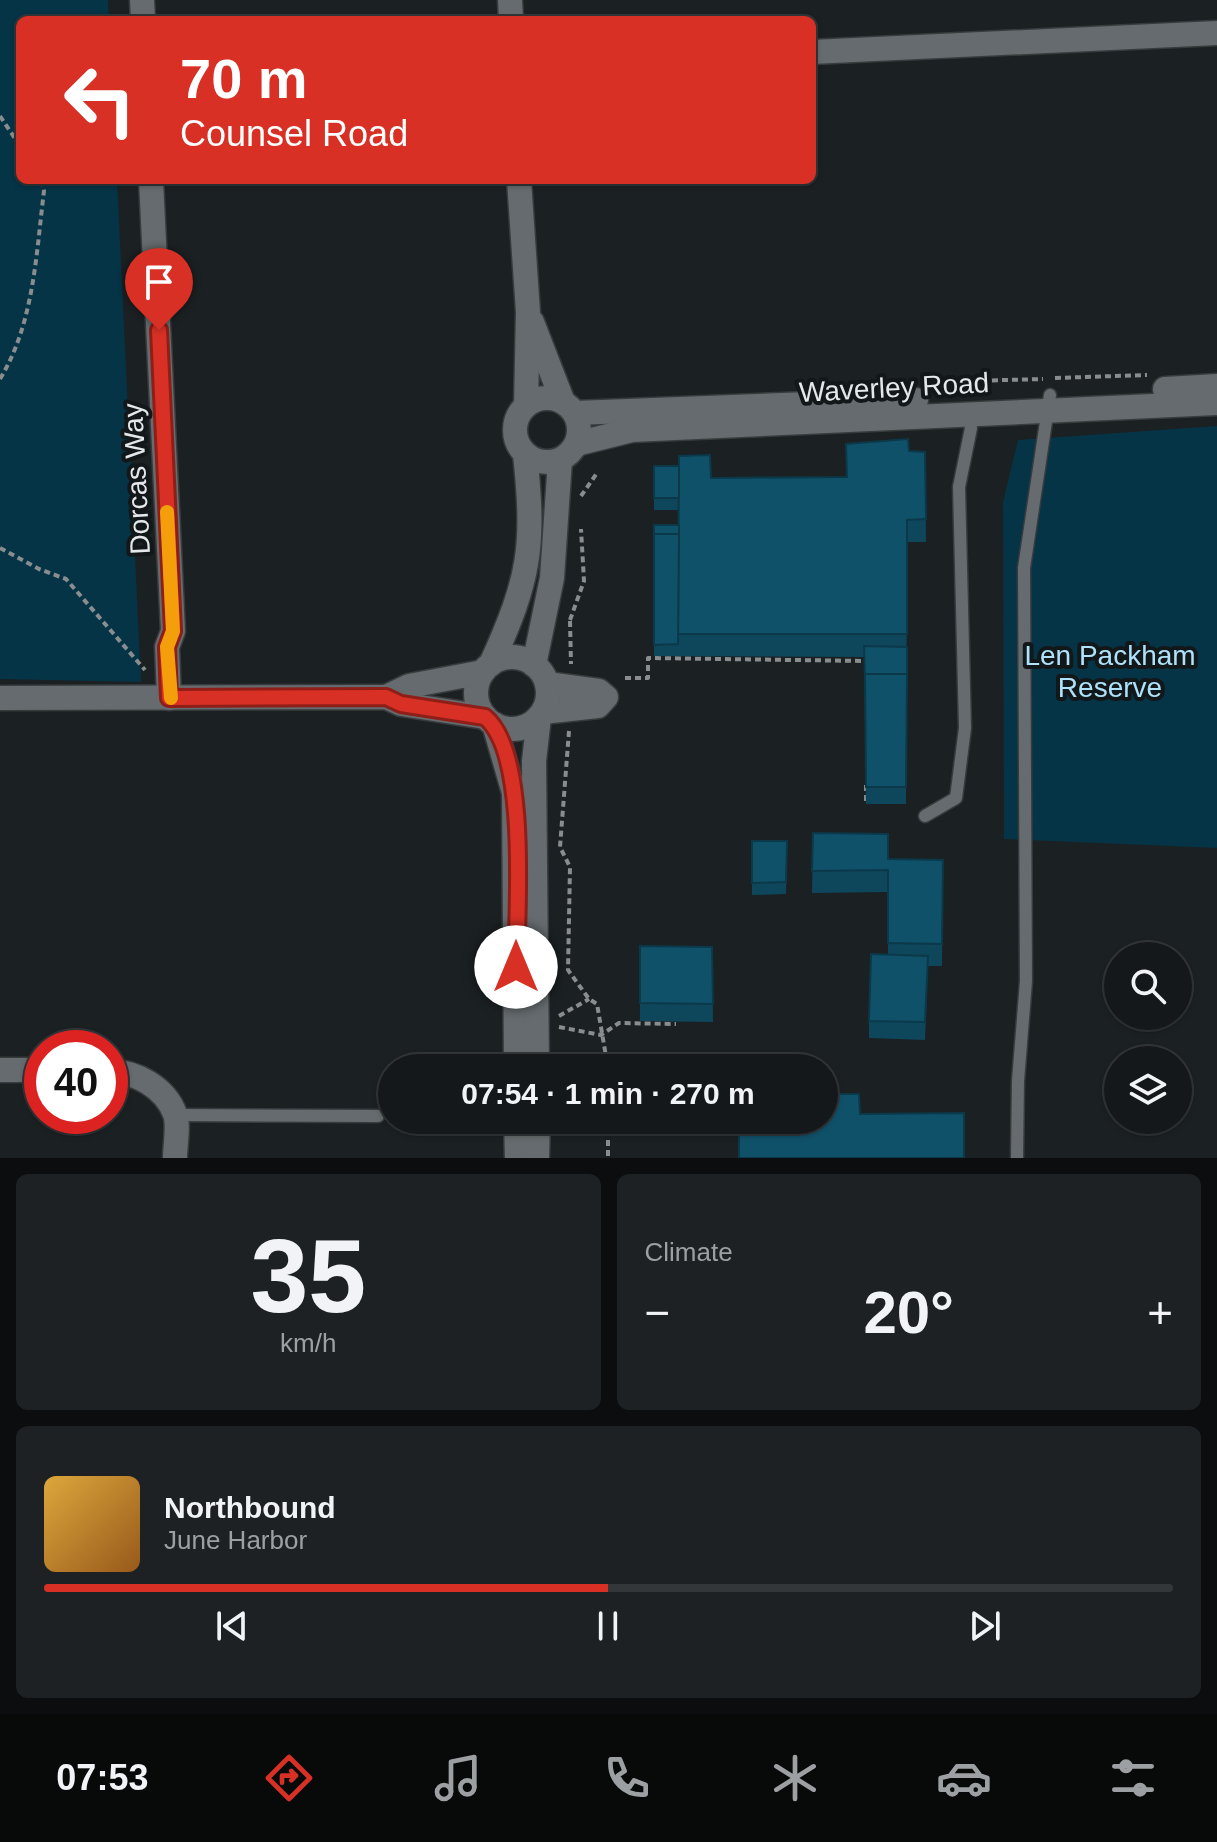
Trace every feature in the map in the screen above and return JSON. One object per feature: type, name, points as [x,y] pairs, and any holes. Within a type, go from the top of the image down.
[{"type":"street","points":[[816,52],[1217,33]]},
{"type":"street","name":"Dorcas Way","points":[[151,184],[173,631],[167,647],[178,698]]},
{"type":"street","points":[[519,184],[528,312],[526,405],[515,424],[518,445],[525,454],[546,462],[568,452]]},
{"type":"street","points":[[517,1054],[534,761],[541,714],[556,686],[552,578],[568,452],[580,429],[528,312]]},
{"type":"street","name":"Waverley Road","points":[[568,452],[632,430],[968,414],[1217,386]]},
{"type":"street","points":[[526,405],[547,398],[569,408]]},
{"type":"street","name":"Waverley Road","points":[[569,408],[1217,403]]},
{"type":"street","points":[[525,454],[531,512],[529,560],[517,606],[476,694],[489,720],[514,793],[536,1054]]},
{"type":"street","points":[[0,698],[386,697],[409,686],[487,668],[513,657],[556,686]]},
{"type":"street","points":[[386,697],[401,704],[489,720],[518,729],[541,714]]},
{"type":"street","points":[[0,1070],[24,1070]]},
{"type":"street","points":[[128,1072],[162,1093],[176,1115],[175,1158]]},
{"type":"street","points":[[516,1134],[517,1158]]},
{"type":"street","points":[[537,1158],[538,1134]]},
{"type":"lane","points":[[1017,1158],[1026,981],[1024,568],[1049,403]]},
{"type":"lane","points":[[925,816],[956,798],[965,728],[959,487],[971,428],[968,414]]},
{"type":"lane","points":[[176,1115],[378,1116]]},
{"type":"path","points":[[0,116],[16,140]]},
{"type":"path","points":[[0,379],[16,353],[30,297],[43,184]]},
{"type":"path","points":[[581,508],[581,496],[597,473]]},
{"type":"path","points":[[581,521],[584,581],[570,620],[556,686],[560,847],[570,867],[568,970],[589,999],[597,1004],[605,1054]]},
{"type":"path","points":[[0,548],[39,569],[66,579],[149,675]]},
{"type":"path","points":[[557,616],[570,620]]},
{"type":"path","points":[[625,678],[648,678],[648,658],[869,661],[869,676]]},
{"type":"path","points":[[866,770],[866,801]]},
{"type":"path","points":[[589,999],[550,1021],[555,1026],[601,1035],[619,1023],[676,1024]]},
{"type":"path","points":[[608,1134],[608,1158]]},
{"type":"green space","points":[[0,0],[108,0],[109,16],[16,16],[16,184],[117,184],[141,682],[0,679]]},
{"type":"green space","name":"Len Packham Reserve","points":[[1217,426],[1217,848],[1004,839],[1003,502],[1018,440]]},
{"type":"building","points":[[908,439],[909,451],[925,452],[926,519],[907,520],[907,634],[678,634],[679,456],[710,455],[711,478],[847,477],[846,444]]},
{"type":"building","points":[[654,466],[679,466],[679,498],[654,498]]},
{"type":"building","points":[[654,525],[679,525],[679,534],[654,534]]},
{"type":"building","points":[[654,534],[679,534],[678,644],[654,645]]},
{"type":"building","points":[[864,646],[907,647],[907,674],[865,674],[865,680]]},
{"type":"building","points":[[865,674],[907,674],[906,787],[866,787]]},
{"type":"building","points":[[813,833],[888,834],[888,859],[943,860],[942,944],[888,943],[888,870],[812,871]]},
{"type":"building","points":[[752,841],[787,841],[786,882],[752,883]]},
{"type":"building","points":[[640,946],[712,947],[713,1004],[640,1003]]},
{"type":"building","points":[[871,954],[928,956],[925,1022],[869,1021]]},
{"type":"building","points":[[838,1094],[859,1094],[860,1114],[964,1113],[964,1158],[739,1158],[739,1134],[838,1134]]},
{"type":"slow traffic","points":[[167,512],[173,631],[167,647],[171,698]]},
{"type":"route","points":[[159,330],[173,631],[167,647],[169,698],[386,697],[401,704],[432,706],[485,717],[494,724],[514,793],[517,840],[516,967]]}]
